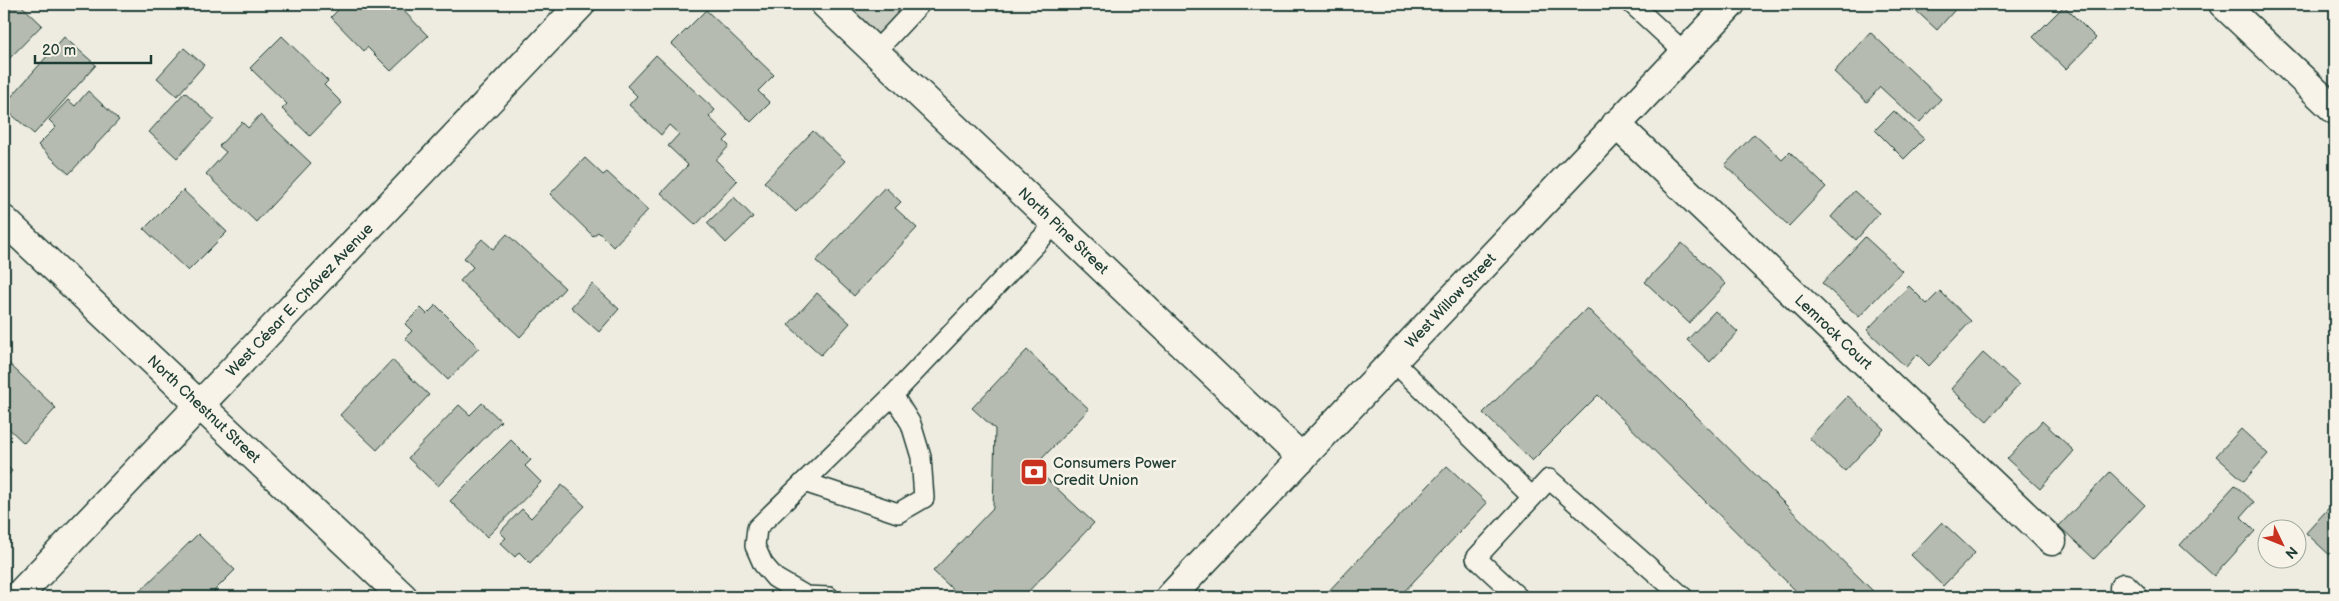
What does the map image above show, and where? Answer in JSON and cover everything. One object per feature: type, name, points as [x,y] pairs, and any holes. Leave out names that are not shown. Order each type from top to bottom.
[{"type":"street","name":"West César E. Chávez Avenue","points":[[17,597],[581,4]]},
{"type":"street","name":"North Pine Street","points":[[825,4],[1302,458]]},
{"type":"street","name":"West Willow Street","points":[[1170,597],[1731,4]]},
{"type":"street","points":[[2223,4],[2335,110]]},
{"type":"street","name":"Lemrock Court","points":[[1616,124],[2052,541]]},
{"type":"street","name":"North Chestnut Street","points":[[4,220],[403,597]]},
{"type":"lane","points":[[876,51],[920,4]]},
{"type":"lane","points":[[1632,4],[1684,52]]},
{"type":"lane","points":[[829,597],[806,596],[774,578],[763,564],[755,546],[757,528],[893,395],[1056,223]]},
{"type":"lane","points":[[1393,360],[1532,497]]},
{"type":"lane","points":[[804,482],[898,513],[924,498],[921,456],[911,424],[893,395]]},
{"type":"lane","points":[[1518,597],[1476,558],[1549,479],[1683,597]]},
{"type":"shaded area","points":[[838,4],[910,4],[876,40]]},
{"type":"building","points":[[4,4],[20,4],[42,25],[4,64]]},
{"type":"building","points":[[344,4],[397,4],[428,36],[391,71],[367,47],[364,51],[331,17]]},
{"type":"building","points":[[1909,4],[1960,4],[1937,30]]},
{"type":"building","points":[[2064,6],[2096,38],[2066,69],[2033,37]]},
{"type":"building","points":[[706,10],[774,75],[758,91],[770,103],[751,122],[672,44]]},
{"type":"building","points":[[1870,32],[1941,99],[1919,123],[1880,87],[1867,102],[1834,72]]},
{"type":"building","points":[[282,36],[328,81],[324,85],[342,103],[310,136],[282,109],[287,104],[250,68]]},
{"type":"building","points":[[64,37],[96,65],[34,134],[4,108],[4,105]]},
{"type":"building","points":[[184,48],[204,65],[177,96],[157,78]]},
{"type":"building","points":[[656,55],[715,110],[709,117],[729,136],[724,141],[729,146],[716,160],[737,181],[696,225],[661,193],[688,165],[668,146],[679,134],[669,125],[661,135],[629,105],[637,96],[627,86]]},
{"type":"building","points":[[88,91],[119,120],[69,174],[38,145],[56,127],[49,120],[68,100],[75,106]]},
{"type":"building","points":[[185,92],[214,119],[177,158],[149,132]]},
{"type":"building","points":[[1894,111],[1924,139],[1904,159],[1875,130]]},
{"type":"building","points":[[260,115],[311,163],[256,222],[206,174],[226,152],[219,146],[242,122],[248,128]]},
{"type":"building","points":[[813,131],[845,161],[796,212],[764,182]]},
{"type":"building","points":[[1754,134],[1782,160],[1790,152],[1826,187],[1789,226],[1725,165]]},
{"type":"building","points":[[585,158],[603,175],[607,172],[648,210],[613,247],[598,232],[593,236],[550,194]]},
{"type":"building","points":[[885,187],[901,202],[895,208],[917,228],[854,296],[816,261]]},
{"type":"building","points":[[183,190],[227,232],[188,271],[144,229]]},
{"type":"building","points":[[1854,191],[1879,213],[1856,240],[1831,217]]},
{"type":"building","points":[[734,197],[753,217],[726,243],[707,223]]},
{"type":"building","points":[[507,234],[565,288],[520,337],[460,281],[473,267],[464,258],[482,239],[493,249]]},
{"type":"building","points":[[1865,237],[1902,271],[1859,317],[1822,283]]},
{"type":"building","points":[[1682,243],[1726,284],[1689,323],[1645,282]]},
{"type":"building","points":[[592,284],[619,309],[599,332],[571,307]]},
{"type":"building","points":[[1909,286],[1927,304],[1940,291],[1971,321],[1929,366],[1917,354],[1906,367],[1867,330]]},
{"type":"building","points":[[817,293],[850,323],[821,355],[788,325]]},
{"type":"building","points":[[436,305],[479,348],[448,380],[405,338],[412,331],[405,324],[421,308],[427,314]]},
{"type":"building","points":[[1587,308],[1879,597],[1802,597],[1598,395],[1532,461],[1483,413]]},
{"type":"building","points":[[1715,311],[1738,332],[1710,362],[1687,340]]},
{"type":"building","points":[[1027,350],[1089,409],[1034,467],[1094,523],[1023,597],[961,597],[933,571],[993,508],[995,429],[972,408]]},
{"type":"building","points":[[1983,353],[2019,385],[1987,421],[1951,389]]},
{"type":"building","points":[[4,359],[56,408],[24,443],[4,424]]},
{"type":"building","points":[[392,360],[429,395],[377,450],[340,415]]},
{"type":"building","points":[[1848,396],[1884,429],[1845,471],[1809,438]]},
{"type":"building","points":[[482,403],[501,421],[438,486],[408,458],[459,405],[470,415]]},
{"type":"building","points":[[2042,421],[2074,451],[2040,489],[2007,459]]},
{"type":"building","points":[[2241,429],[2268,454],[2244,481],[2216,456]]},
{"type":"building","points":[[511,440],[531,460],[525,466],[541,482],[487,537],[450,501]]},
{"type":"building","points":[[4,463],[12,471],[4,480]]},
{"type":"building","points":[[1447,466],[1487,503],[1399,597],[1323,597]]},
{"type":"building","points":[[2110,472],[2145,505],[2094,559],[2059,526]]},
{"type":"building","points":[[562,485],[585,506],[530,563],[519,552],[515,557],[500,543],[506,538],[500,532],[522,509],[531,518]]},
{"type":"building","points":[[2235,485],[2254,502],[2241,517],[2255,531],[2214,576],[2180,545]]},
{"type":"building","points":[[2335,501],[2335,560],[2306,533]]},
{"type":"building","points":[[1942,522],[1975,553],[1943,586],[1911,555]]},
{"type":"building","points":[[198,534],[235,570],[214,591],[220,597],[134,597]]},
{"type":"place","name":"Consumers Power Credit Union","points":[[1034,472]]}]
